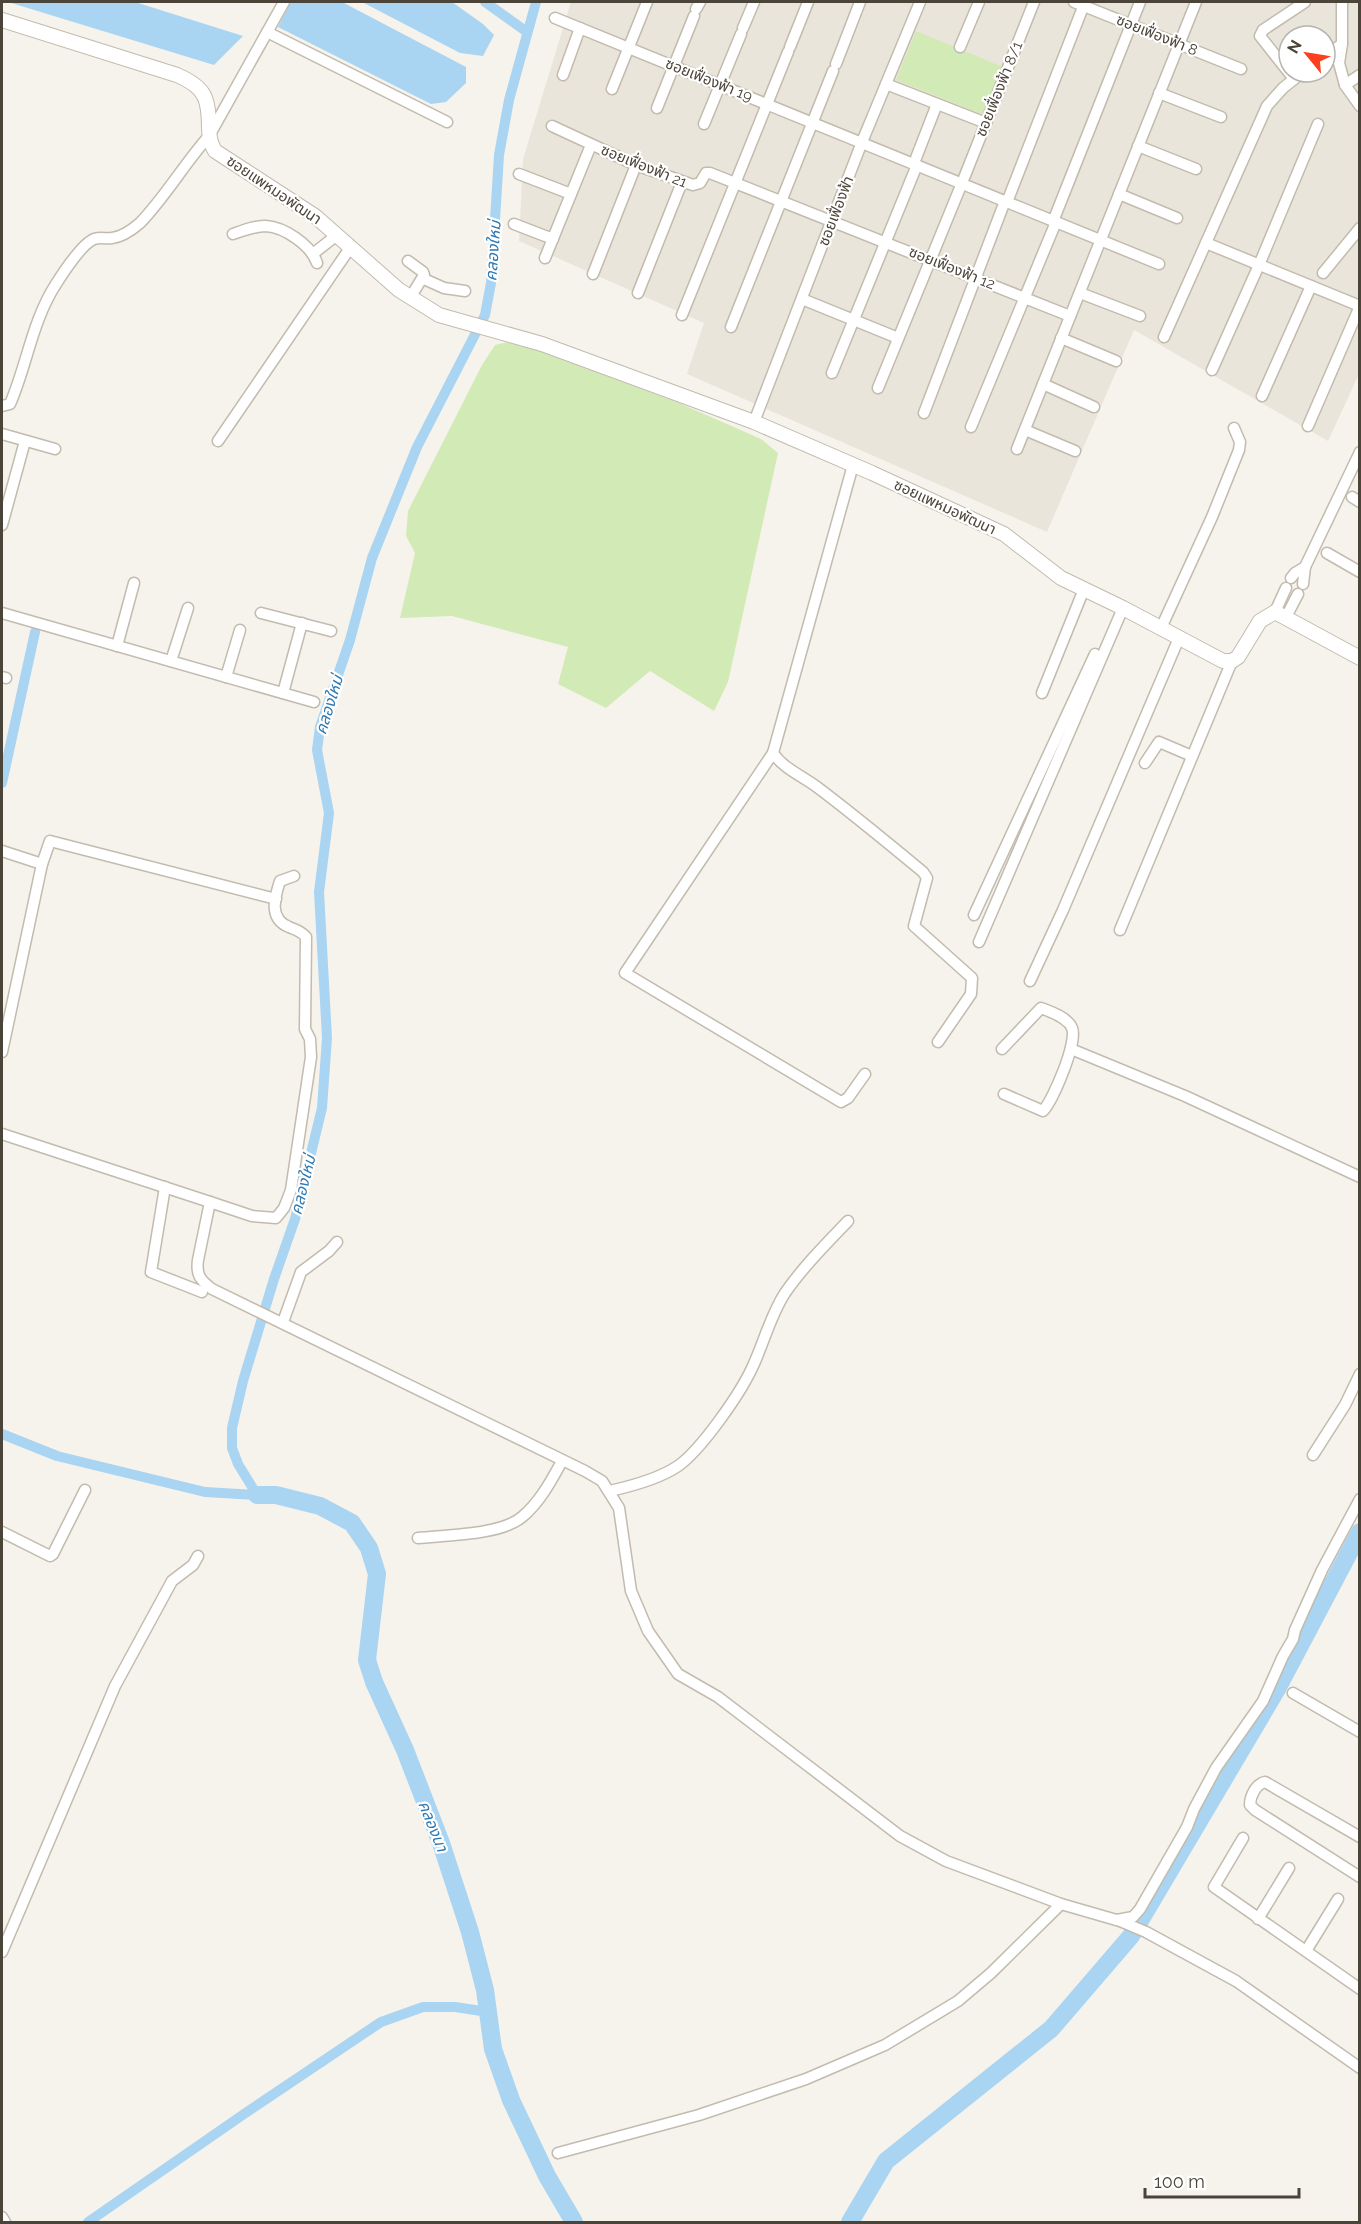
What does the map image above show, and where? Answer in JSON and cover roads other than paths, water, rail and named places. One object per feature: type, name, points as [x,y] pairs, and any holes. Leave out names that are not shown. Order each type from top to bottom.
[{"type":"street","points":[[2,406],[10,404],[32,335],[45,303],[72,262],[93,240],[101,237],[113,238],[124,234],[138,224],[209,136],[284,2]]},
{"type":"street","points":[[612,89],[646,2]]},
{"type":"street","points":[[704,124],[754,2]]},
{"type":"street","points":[[682,315],[808,2]]},
{"type":"street","points":[[731,327],[860,2]]},
{"type":"street","name":"ซอยเฟื่องฟ้า","points":[[754,422],[862,142],[920,2]]},
{"type":"street","points":[[960,47],[979,2]]},
{"type":"street","name":"ซอยเฟื่องฟ้า 8/1","points":[[879,388],[1034,2]]},
{"type":"street","points":[[971,427],[1140,2]]},
{"type":"street","points":[[1017,449],[1196,2]]},
{"type":"street","points":[[1277,53],[1260,36],[1263,30],[1305,2]]},
{"type":"street","points":[[1353,2],[1342,6],[1342,44],[1339,63],[1345,85],[1359,106]]},
{"type":"street","points":[[924,412],[1081,3]]},
{"type":"street","name":"ซอยเฟื่องฟ้า 8","points":[[1081,3],[1241,69]]},
{"type":"street","points":[[657,108],[697,9]]},
{"type":"street","name":"ซอยเฟื่องฟ้า 19","points":[[555,18],[862,142],[916,161],[1159,264]]},
{"type":"street","points":[[2,20],[177,75],[197,85],[206,97],[209,136]]},
{"type":"street","points":[[563,75],[580,28]]},
{"type":"street","points":[[267,32],[447,122]]},
{"type":"street","points":[[1337,48],[1342,44]]},
{"type":"street","points":[[1345,85],[1359,75]]},
{"type":"street","points":[[886,84],[986,123]]},
{"type":"street","points":[[1164,337],[1267,106],[1288,84]]},
{"type":"street","points":[[1159,93],[1221,117]]},
{"type":"street","points":[[832,373],[886,242],[937,104]]},
{"type":"street","points":[[1212,370],[1318,123]]},
{"type":"street","name":"ซอยเฟื่องฟ้า 21","points":[[552,126],[636,165],[682,182],[697,185],[708,172],[832,223]]},
{"type":"street","name":"ซอยแพหมอพัฒนา","points":[[209,136],[215,151],[315,216],[410,298],[438,315],[542,344],[754,422],[853,465],[1004,534],[1050,572],[1218,659],[1232,661]]},
{"type":"street","points":[[545,258],[591,145]]},
{"type":"street","points":[[1138,146],[1196,169]]},
{"type":"street","points":[[592,274],[636,165]]},
{"type":"street","points":[[519,174],[571,194]]},
{"type":"street","points":[[638,293],[682,182]]},
{"type":"street","points":[[1119,194],[1177,218]]},
{"type":"street","name":"ซอยเฟื่องฟ้า 12","points":[[832,223],[886,242],[1070,316]]},
{"type":"street","points":[[514,224],[553,239]]},
{"type":"street","points":[[233,234],[254,227],[271,227],[306,245],[315,258],[335,233]]},
{"type":"street","points":[[1323,273],[1359,228]]},
{"type":"street","points":[[1206,243],[1359,306],[1308,426]]},
{"type":"street","points":[[218,441],[350,248]]},
{"type":"street","points":[[408,261],[423,272],[424,279],[410,298]]},
{"type":"street","points":[[424,279],[444,288],[465,291]]},
{"type":"street","points":[[1262,396],[1311,286]]},
{"type":"street","points":[[1080,293],[1140,316]]},
{"type":"street","points":[[802,299],[898,338]]},
{"type":"street","points":[[1061,338],[1116,361]]},
{"type":"street","points":[[1043,384],[1094,407]]},
{"type":"street","points":[[1161,628],[1212,517],[1239,450],[1240,442],[1234,428]]},
{"type":"street","points":[[1025,430],[1075,451]]},
{"type":"street","points":[[2,434],[55,450]]},
{"type":"street","points":[[2,525],[25,441]]},
{"type":"street","points":[[1120,930],[1232,661],[1243,651],[1260,621],[1280,615],[1300,589],[1305,567],[1359,452]]},
{"type":"street","points":[[853,465],[773,753],[626,973],[841,1102],[848,1098],[865,1074]]},
{"type":"street","points":[[1327,553],[1359,573]]},
{"type":"street","points":[[1291,578],[1305,567]]},
{"type":"street","points":[[117,646],[134,583]]},
{"type":"street","points":[[1280,615],[1286,588]]},
{"type":"street","points":[[1042,693],[1084,589]]},
{"type":"street","points":[[974,915],[1120,607]]},
{"type":"street","points":[[979,942],[1120,607]]},
{"type":"street","points":[[171,662],[188,608]]},
{"type":"street","points":[[2,613],[314,702]]},
{"type":"street","points":[[261,613],[331,631]]},
{"type":"street","points":[[1280,615],[1359,658]]},
{"type":"street","points":[[283,693],[302,623]]},
{"type":"street","points":[[226,677],[240,630]]},
{"type":"street","points":[[1030,981],[1063,910],[1179,638]]},
{"type":"street","points":[[1144,763],[1159,742],[1192,756]]},
{"type":"street","points":[[773,753],[779,761],[818,788],[923,872],[927,878],[914,926],[972,978],[973,986],[971,994],[938,1042]]},
{"type":"street","points":[[2,1052],[42,864],[50,841],[276,899]]},
{"type":"street","points":[[5,852],[42,864]]},
{"type":"street","points":[[2,1134],[252,1216],[276,1218],[284,1208],[291,1190],[311,1058],[310,1039],[305,1029],[306,937],[278,921],[275,914],[280,881],[294,876]]},
{"type":"street","points":[[1002,1049],[1041,1008],[1065,1020],[1072,1026],[1075,1036],[1043,1111],[1004,1094]]},
{"type":"street","points":[[1071,1049],[1157,1084],[1359,1177]]},
{"type":"street","points":[[165,1187],[151,1272],[202,1292]]},
{"type":"street","points":[[210,1202],[197,1270],[199,1278],[212,1289],[595,1476],[611,1494],[619,1508],[631,1591],[648,1631],[678,1674],[718,1697],[900,1836],[946,1861],[1061,1904],[1146,1932],[1236,1981],[1359,2067]]},
{"type":"street","points":[[611,1494],[668,1471],[691,1455],[737,1396],[752,1368],[772,1316],[786,1293],[816,1254],[848,1221]]},
{"type":"street","points":[[278,1320],[301,1272],[337,1242]]},
{"type":"street","points":[[1313,1455],[1345,1405],[1359,1374]]},
{"type":"street","points":[[418,1538],[501,1529],[521,1519],[539,1500],[562,1461]]},
{"type":"street","points":[[2,1532],[50,1556],[85,1490]]},
{"type":"street","points":[[1118,1921],[1133,1917],[1140,1909],[1187,1827],[1216,1768],[1263,1701],[1293,1639],[1322,1570],[1359,1499]]},
{"type":"street","points":[[2,1952],[115,1686],[172,1581],[193,1565],[198,1556]]},
{"type":"street","points":[[1293,1693],[1359,1732]]},
{"type":"street","points":[[1359,1837],[1265,1782],[1258,1784],[1250,1798],[1250,1805],[1255,1810],[1359,1877]]},
{"type":"street","points":[[1243,1838],[1214,1887],[1258,1919],[1358,1983]]},
{"type":"street","points":[[1258,1919],[1289,1868]]},
{"type":"street","points":[[1306,1951],[1338,1899]]},
{"type":"street","points":[[558,2153],[699,2115],[806,2079],[885,2045],[958,2001],[999,1966],[1061,1904]]},
{"type":"water","points":[[8,2],[135,2],[243,36],[214,65]]},
{"type":"water","points":[[291,2],[342,2],[466,67],[466,83],[446,102],[431,104],[278,27]]},
{"type":"water","points":[[362,2],[452,2],[483,24],[494,35],[483,56],[460,53]]},
{"type":"waterway","points":[[485,2],[527,32]]},
{"type":"waterway","name":"คลองใหม่","points":[[2,1434],[57,1456],[205,1492],[257,1495],[238,1464],[232,1448],[232,1428],[243,1381],[295,1219],[322,1108],[327,1038],[319,892],[329,813],[317,750],[320,727],[350,640],[372,558],[417,447],[485,315],[491,283],[499,155],[509,100],[536,2]]},
{"type":"waterway","points":[[2,783],[35,632]]},
{"type":"waterway","name":"คลองนา","points":[[257,1495],[276,1495],[320,1506],[352,1523],[369,1548],[377,1574],[367,1660],[441,1843],[470,1932],[485,1990],[493,2049],[511,2100],[547,2176],[574,2222]]},
{"type":"waterway","points":[[850,2222],[886,2161],[1051,2029],[1131,1936],[1277,1689],[1360,1532]]},
{"type":"waterway","points":[[88,2222],[381,2022],[423,2007],[455,2007],[488,2012]]}]
